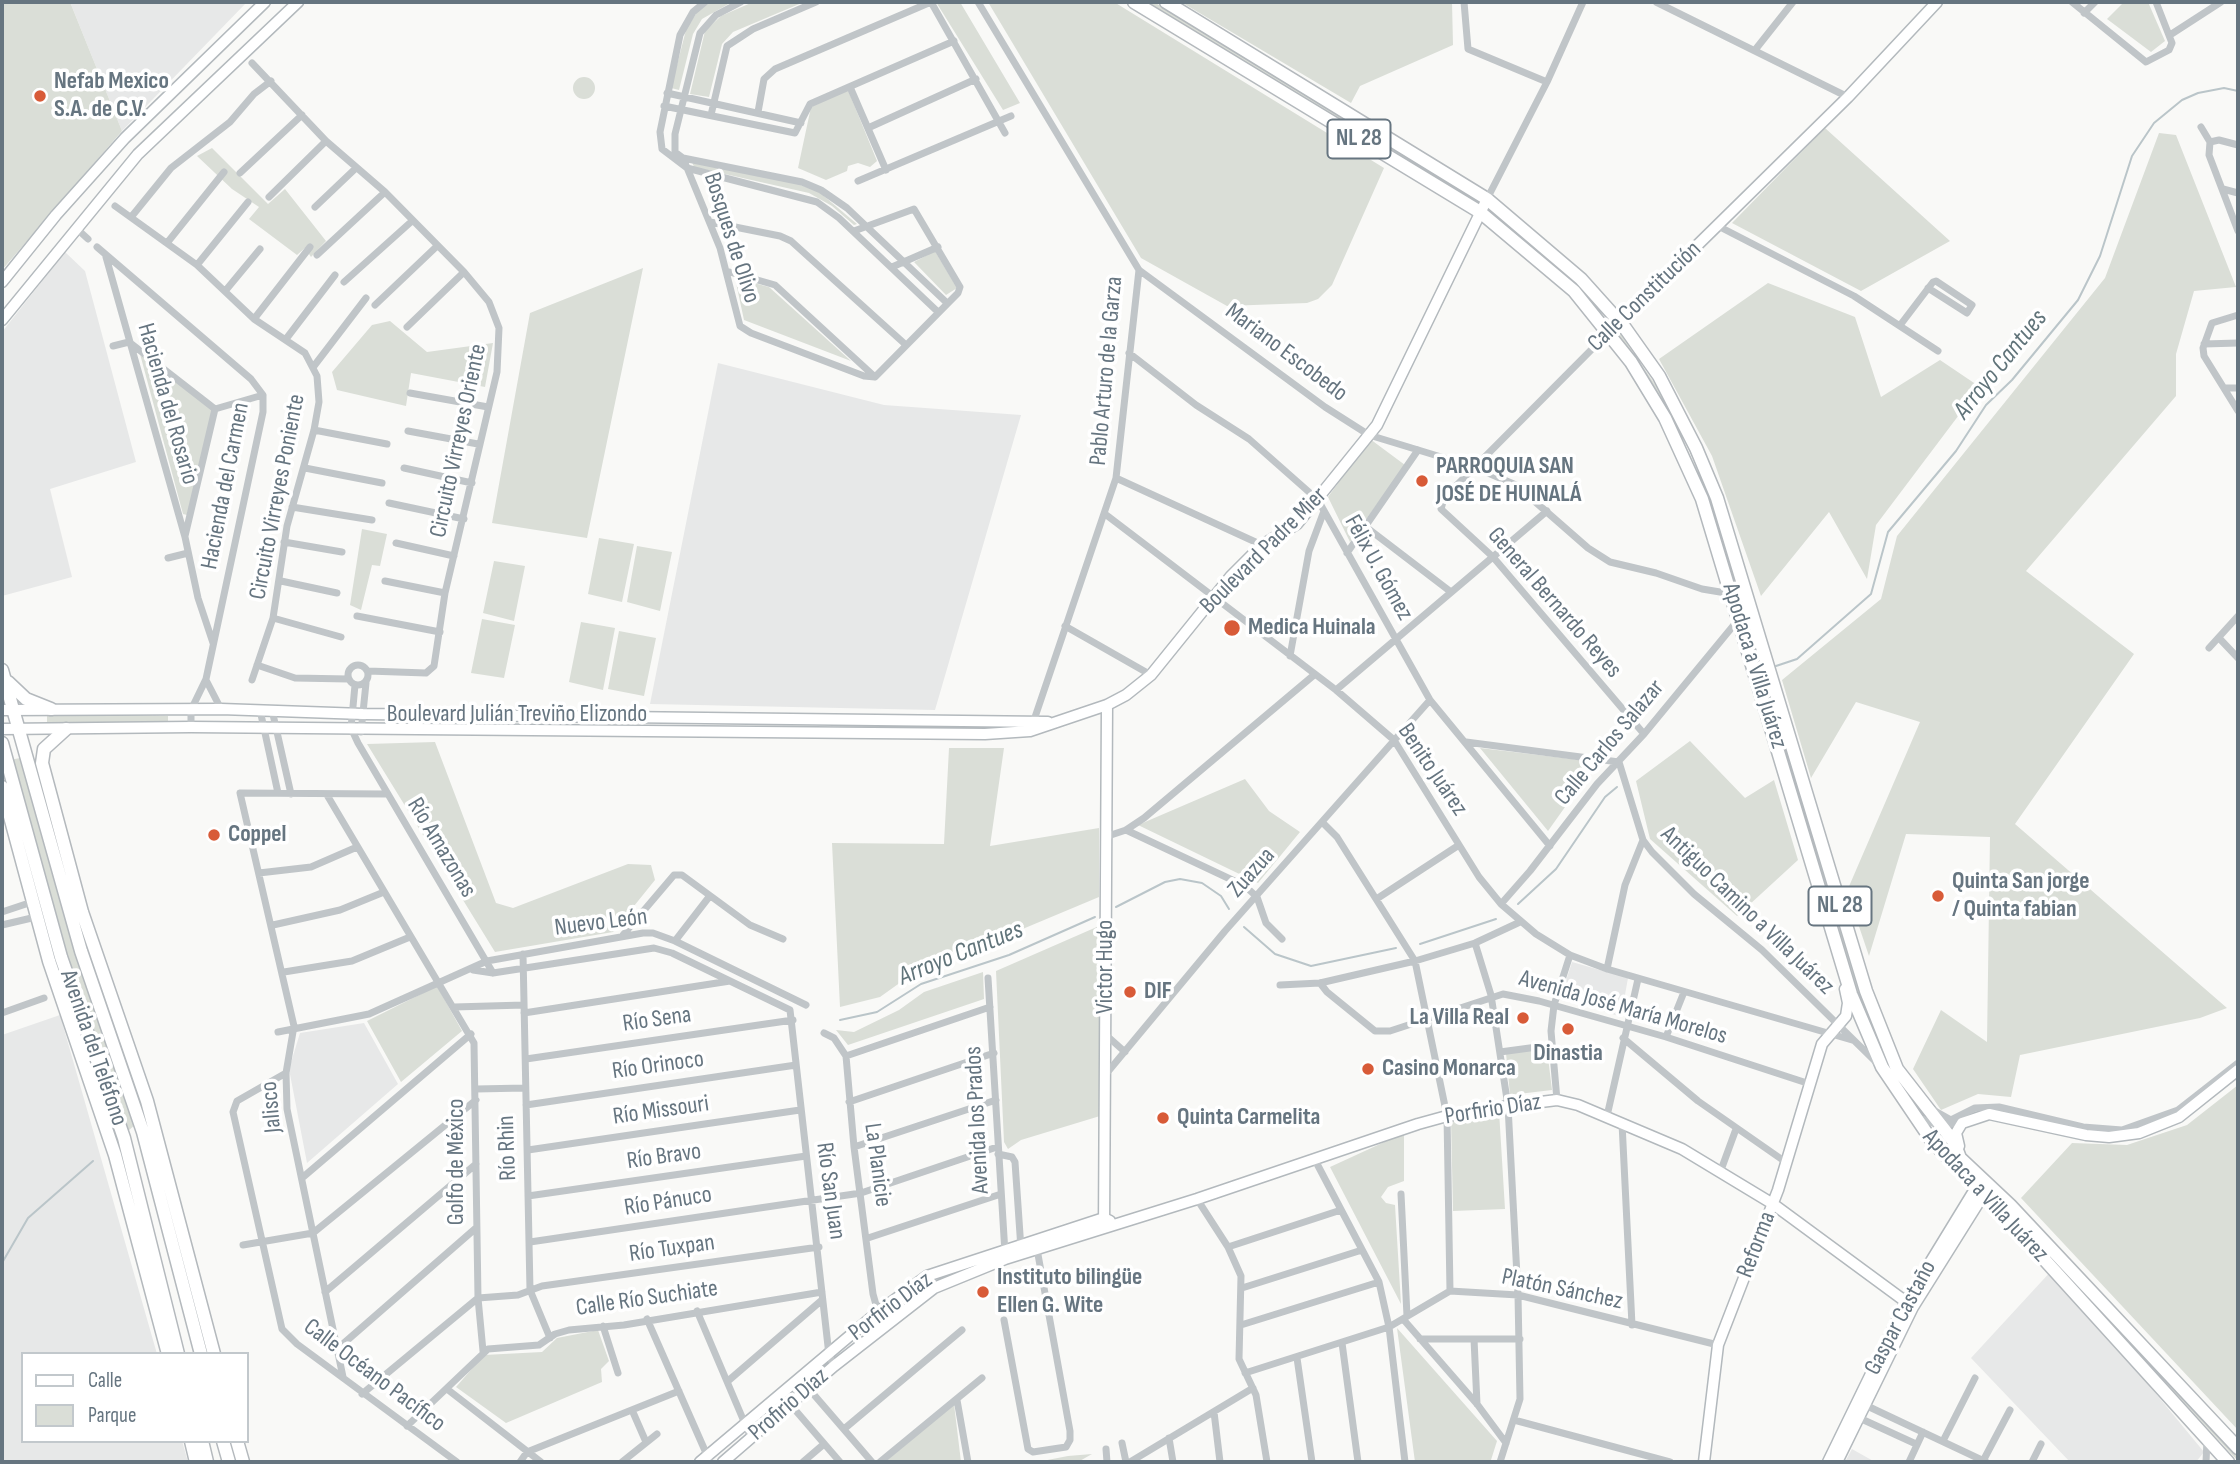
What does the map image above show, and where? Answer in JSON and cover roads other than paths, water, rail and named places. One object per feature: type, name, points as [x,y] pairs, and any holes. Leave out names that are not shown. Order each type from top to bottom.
[{"type":"main road","name":"Apodaca a Villa Juárez","points":[[1134,2],[1480,212],[1574,291],[1609,332],[1646,384],[1690,469],[1740,619],[1845,972],[1864,1028],[1892,1087],[1918,1124],[2161,1366],[2238,1448]]},
{"type":"main road","name":"Apodaca a Villa Juárez","points":[[1166,2],[1487,199],[1581,279],[1619,321],[1658,376],[1696,448],[1717,498],[1875,1020],[1897,1069],[1938,1125],[1954,1142],[1962,1159],[1983,1186],[2228,1462]]},
{"type":"main road","points":[[2,671],[20,695],[51,709]]},
{"type":"main road","points":[[2,671],[7,710],[18,728],[82,912],[109,1011],[149,1130],[213,1352]]},
{"type":"main road","points":[[46,805],[41,756],[48,742],[66,729]]},
{"type":"main road","name":"Avenida del Teléfono","points":[[2,743],[14,813],[55,959],[124,1138],[142,1234],[177,1352]]},
{"type":"main road","points":[[2,787],[14,813],[36,917],[55,959],[142,1234],[168,1352]]},
{"type":"main road","points":[[124,1138],[149,1130]]},
{"type":"main road","name":"Avenida del Teléfono","points":[[154,1151],[168,1223],[200,1352]]},
{"type":"main road","points":[[142,1234],[168,1223]]},
{"type":"main road","points":[[2150,1377],[2161,1366]]},
{"type":"main road","points":[[191,1443],[196,1462]]},
{"type":"main road","points":[[202,1443],[207,1462]]},
{"type":"main road","points":[[224,1443],[229,1462]]},
{"type":"main road","points":[[238,1443],[243,1462]]},
{"type":"street","points":[[2,282],[56,215],[125,138],[265,2]]},
{"type":"street","points":[[2,320],[138,154],[298,2]]},
{"type":"street","points":[[689,2],[693,12]]},
{"type":"street","points":[[703,2],[693,12],[680,35],[659,137],[662,149],[687,168],[802,196],[828,209],[938,312]]},
{"type":"street","points":[[741,2],[716,15],[704,27],[683,96],[675,152],[683,158],[810,184],[833,197],[867,226],[947,303]]},
{"type":"street","points":[[711,115],[724,52],[733,39],[816,2]]},
{"type":"street","points":[[758,112],[762,85],[775,69],[931,2],[1005,133]]},
{"type":"street","name":"Pablo Arturo de la Garza","points":[[978,2],[1139,270],[1116,478],[1032,726]]},
{"type":"street","points":[[1464,2],[1468,49],[1547,82]]},
{"type":"street","points":[[1487,199],[1547,82],[1583,2]]},
{"type":"street","points":[[1656,2],[1669,4],[1848,97]]},
{"type":"street","points":[[1755,50],[1793,2]]},
{"type":"street","name":"Calle Constitución","points":[[1444,498],[1619,321],[1848,97],[1937,2]]},
{"type":"street","points":[[2072,2],[2139,59],[2150,62],[2169,51],[2170,35],[2156,2]]},
{"type":"street","points":[[2084,13],[2095,2]]},
{"type":"street","points":[[2170,35],[2221,2]]},
{"type":"street","points":[[664,106],[797,133],[802,115],[810,104],[954,41]]},
{"type":"street","name":"Circuito Virreyes Oriente","points":[[253,63],[327,141],[384,192],[436,247],[464,272],[489,302],[499,328],[496,372],[478,444],[431,671],[416,674],[368,671]]},
{"type":"street","points":[[868,128],[976,79]]},
{"type":"street","points":[[132,216],[185,155],[230,122],[254,94],[271,81]]},
{"type":"street","points":[[850,87],[886,170]]},
{"type":"street","points":[[667,93],[801,123]]},
{"type":"street","points":[[240,173],[302,115]]},
{"type":"street","points":[[858,181],[1011,117]]},
{"type":"street","points":[[2201,127],[2210,142],[2209,155],[2238,231]]},
{"type":"street","points":[[2210,142],[2219,140],[2238,145]]},
{"type":"street","points":[[269,197],[327,141]]},
{"type":"street","name":"Bosques de Olivo","points":[[683,158],[710,222],[738,320],[745,329],[864,376],[875,377]]},
{"type":"street","points":[[315,207],[356,168]]},
{"type":"street","points":[[167,243],[224,172]]},
{"type":"street","points":[[2223,189],[2238,193]]},
{"type":"street","points":[[317,255],[384,192]]},
{"type":"street","name":"Boulevard Padre Mier","points":[[1032,726],[1107,705],[1126,695],[1151,675],[1213,598],[1262,545],[1297,524],[1318,500],[1384,414],[1487,199]]},
{"type":"street","points":[[197,265],[248,202]]},
{"type":"street","name":"Circuito Virreyes Poniente","points":[[115,205],[197,265],[254,319],[305,353],[314,366],[320,389],[314,430],[292,507],[273,618],[252,680]]},
{"type":"street","points":[[726,271],[762,279],[781,289],[875,377],[947,303],[960,286],[914,209],[853,232]]},
{"type":"street","points":[[344,282],[412,221]]},
{"type":"street","points":[[710,222],[791,241],[906,345]]},
{"type":"street","points":[[1718,226],[1854,296],[1901,324],[1938,351]]},
{"type":"street","points":[[76,229],[88,239]]},
{"type":"street","name":"Hacienda del Carmen","points":[[96,247],[251,379],[263,395],[263,412],[206,679],[191,710]]},
{"type":"street","points":[[254,319],[310,247]]},
{"type":"street","points":[[375,305],[436,247]]},
{"type":"street","points":[[892,267],[938,247]]},
{"type":"street","points":[[226,290],[260,249]]},
{"type":"street","name":"Hacienda del Rosario","points":[[106,256],[185,537],[198,598],[214,643]]},
{"type":"street","name":"Mariano Escobedo","points":[[1139,270],[1325,407],[1369,435],[1474,467],[1516,485],[1588,548],[1610,562],[1656,573],[1702,589],[1732,594]]},
{"type":"street","points":[[407,327],[464,272]]},
{"type":"street","points":[[286,339],[335,275]]},
{"type":"street","points":[[1901,324],[1928,288],[1933,282],[1939,282],[1972,305],[1967,313],[1928,288]]},
{"type":"street","points":[[314,366],[366,298]]},
{"type":"street","points":[[2238,315],[2214,320],[2204,344],[2204,356],[2238,411]]},
{"type":"street","points":[[113,346],[129,342],[215,410]]},
{"type":"street","points":[[2204,344],[2238,343]]},
{"type":"street","name":"Félix U. Gómez","points":[[1129,352],[1196,405],[1249,439],[1318,500],[1430,700],[1550,846]]},
{"type":"street","points":[[2225,388],[2238,388]]},
{"type":"street","points":[[410,393],[488,407]]},
{"type":"street","points":[[215,410],[263,395]]},
{"type":"street","points":[[185,537],[215,410]]},
{"type":"street","points":[[314,430],[387,444]]},
{"type":"street","points":[[408,431],[478,444]]},
{"type":"street","points":[[1347,553],[1418,450]]},
{"type":"street","points":[[305,468],[382,482]]},
{"type":"street","points":[[404,468],[472,483]]},
{"type":"street","points":[[1116,478],[1262,545]]},
{"type":"street","name":"General Bernardo Reyes","points":[[1444,498],[1441,505],[1443,511],[1493,557],[1644,734]]},
{"type":"street","points":[[389,503],[464,519]]},
{"type":"street","points":[[292,507],[372,520]]},
{"type":"street","points":[[1290,656],[1309,551],[1324,511]]},
{"type":"street","points":[[1336,690],[1394,638],[1547,511]]},
{"type":"street","name":"Benito Juárez","points":[[1105,514],[1336,690],[1394,740],[1459,845],[1502,906],[1517,920],[1570,954],[1607,969],[1684,992],[1833,1030]]},
{"type":"street","points":[[1366,527],[1451,592]]},
{"type":"street","points":[[285,542],[342,552]]},
{"type":"street","points":[[396,543],[454,556]]},
{"type":"street","points":[[168,558],[188,553]]},
{"type":"street","points":[[281,581],[337,593]]},
{"type":"street","points":[[385,581],[446,593]]},
{"type":"street","name":"Calle Carlos Salazar","points":[[1502,906],[1597,784],[1620,765],[1749,606]]},
{"type":"street","points":[[356,616],[440,632]]},
{"type":"street","points":[[2209,648],[2238,616]]},
{"type":"street","points":[[273,618],[341,637]]},
{"type":"street","points":[[1065,626],[1151,675]]},
{"type":"street","points":[[2219,638],[2238,657]]},
{"type":"street","points":[[257,665],[295,678],[366,683]]},
{"type":"street","points":[[357,728],[368,671],[362,666],[352,667],[351,682],[358,714]]},
{"type":"street","points":[[1108,836],[1126,830],[1314,675]]},
{"type":"street","points":[[206,679],[220,709]]},
{"type":"street","name":"Zuazua","points":[[1106,1074],[1225,931],[1430,700]]},
{"type":"street","name":"Victor Hugo","points":[[1104,1223],[1107,705]]},
{"type":"street","name":"Boulevard Julián Treviño Elizondo","points":[[7,710],[220,709],[358,714],[1032,726]]},
{"type":"street","points":[[191,710],[191,727]]},
{"type":"street","points":[[266,710],[263,727],[278,793],[386,794]]},
{"type":"street","points":[[266,710],[276,727],[290,794]]},
{"type":"street","name":"Boulevard Julián Treviño Elizondo","points":[[2,729],[276,727],[985,734],[1032,726]]},
{"type":"street","name":"Río Amazonas","points":[[357,728],[358,743],[386,794],[493,972]]},
{"type":"street","points":[[1466,742],[1620,765]]},
{"type":"street","name":"Antiguo Camino a Villa Juárez","points":[[1620,765],[1643,841],[1678,879],[1762,950],[1833,1030],[1852,1040],[1882,1067]]},
{"type":"street","name":"Jalisco","points":[[278,793],[240,793],[284,972],[294,1026],[286,1073],[287,1109],[343,1377]]},
{"type":"street","name":"Golfo de México","points":[[327,794],[356,847],[471,1034],[476,1089],[478,1298],[483,1352]]},
{"type":"street","points":[[1245,1373],[1389,1327],[1450,1291],[1447,1116],[1414,958],[1337,837],[1323,823]]},
{"type":"street","points":[[1126,830],[1244,886],[1256,897],[1266,923],[1282,940]]},
{"type":"street","points":[[1607,969],[1625,885],[1643,841]]},
{"type":"street","name":"Benito Juárez","points":[[1378,898],[1459,845]]},
{"type":"street","points":[[260,873],[311,867],[356,847]]},
{"type":"street","points":[[623,935],[674,875],[682,875],[750,925],[783,940]]},
{"type":"street","points":[[273,925],[340,910],[384,892]]},
{"type":"street","points":[[675,941],[709,897]]},
{"type":"street","points":[[2,912],[32,902]]},
{"type":"street","points":[[2,925],[36,917]]},
{"type":"street","points":[[1280,985],[1320,983],[1475,943],[1517,920]]},
{"type":"street","name":"Nuevo León","points":[[278,1032],[294,1026],[369,1014],[487,961],[623,935],[653,933],[675,941],[806,1005]]},
{"type":"street","points":[[284,972],[352,961],[410,937]]},
{"type":"street","points":[[1475,943],[1492,995],[1508,1106],[1518,1295],[1521,1389],[1500,1462]]},
{"type":"street","name":"Nuevo León","points":[[472,970],[493,972],[654,948],[671,953],[790,1010]]},
{"type":"street","name":"Río Rhin","points":[[523,954],[530,1290],[550,1338]]},
{"type":"street","points":[[1557,1100],[1552,1045],[1554,1005],[1570,954]]},
{"type":"street","name":"Reforma","points":[[1704,1462],[1718,1345],[1773,1204],[1822,1044],[1848,1009],[1845,972]]},
{"type":"street","name":"Avenida los Prados","points":[[988,978],[1005,1254]]},
{"type":"street","points":[[1607,1116],[1638,979]]},
{"type":"street","points":[[454,1007],[524,1009],[730,981]]},
{"type":"street","name":"Avenida José María Morelos","points":[[1320,983],[1327,992],[1375,1031],[1390,1031],[1492,995],[1503,994],[1554,1005],[1666,1037],[1810,1084]]},
{"type":"street","points":[[1666,1037],[1684,992]]},
{"type":"street","points":[[2,1013],[44,998]]},
{"type":"street","points":[[793,998],[790,1010],[793,1020]]},
{"type":"street","points":[[824,1032],[834,1038],[846,1056],[990,1007]]},
{"type":"street","name":"Río Sena","points":[[526,1059],[793,1020]]},
{"type":"street","name":"Río San Juan","points":[[793,1020],[800,1110],[831,1360]]},
{"type":"street","points":[[302,1178],[471,1034]]},
{"type":"street","points":[[1106,1035],[1125,1052]]},
{"type":"street","points":[[1623,1038],[1736,1129],[1787,1163]]},
{"type":"street","points":[[1500,1052],[1552,1045]]},
{"type":"street","points":[[849,1102],[994,1053]]},
{"type":"street","name":"La Planicie","points":[[846,1056],[854,1147],[868,1238],[873,1294],[878,1312]]},
{"type":"street","points":[[1917,1098],[1951,1120],[1986,1105],[2083,1127],[2122,1129],[2178,1110],[2238,1063]]},
{"type":"street","name":"Río Orinoco","points":[[526,1105],[796,1065]]},
{"type":"street","points":[[1892,1087],[1923,1120],[1938,1125],[1962,1123],[1980,1115],[1998,1114],[2086,1135],[2109,1137],[2139,1133],[2179,1117],[2238,1070]]},
{"type":"street","name":"Calle Océano Pacífico","points":[[286,1073],[237,1101],[233,1107],[282,1329],[362,1394],[457,1462]]},
{"type":"street","points":[[476,1089],[526,1088]]},
{"type":"street","points":[[243,1245],[313,1233],[476,1100]]},
{"type":"street","points":[[854,1147],[996,1100]]},
{"type":"street","name":"Porfirio Díaz","points":[[1104,1223],[1115,1223],[1197,1199],[1447,1116],[1557,1100],[1622,1122],[1721,1170],[1773,1204],[1909,1304]]},
{"type":"street","name":"Río Missouri","points":[[527,1150],[800,1110]]},
{"type":"street","points":[[1622,1122],[1632,1325]]},
{"type":"street","points":[[1962,1123],[1956,1133],[1962,1159]]},
{"type":"street","points":[[1721,1170],[1736,1129]]},
{"type":"street","points":[[998,1150],[1012,1157],[1015,1162],[1021,1249],[1104,1223]]},
{"type":"street","name":"Río Pánuco","points":[[530,1242],[861,1193],[998,1150]]},
{"type":"street","name":"Río Bravo","points":[[528,1196],[806,1156]]},
{"type":"street","points":[[1315,1160],[1379,1282],[1389,1327],[1405,1462]]},
{"type":"street","points":[[325,1292],[476,1164]]},
{"type":"street","name":"Gaspar Castaño","points":[[1837,1462],[1860,1403],[1909,1304],[1983,1186]]},
{"type":"street","points":[[868,1238],[1001,1194]]},
{"type":"street","points":[[1401,1194],[1405,1317],[1506,1443]]},
{"type":"street","points":[[1197,1199],[1239,1269],[1242,1287],[1239,1359],[1253,1388],[1267,1462]]},
{"type":"street","points":[[1228,1247],[1340,1210]]},
{"type":"street","points":[[1004,1320],[1028,1449],[1033,1452],[1066,1447],[1070,1440],[1037,1249],[1104,1223]]},
{"type":"street","points":[[336,1350],[476,1228]]},
{"type":"street","name":"Río Tuxpan","points":[[478,1298],[518,1295],[542,1286],[819,1247]]},
{"type":"street","name":"Profirio Díaz","points":[[723,1462],[809,1389],[831,1360],[926,1292],[1005,1254],[1021,1249],[1037,1249]]},
{"type":"street","points":[[1242,1287],[1362,1250]]},
{"type":"street","name":"Porfirio Díaz","points":[[705,1460],[745,1423],[831,1360],[878,1312],[927,1276],[1005,1254]]},
{"type":"street","points":[[1241,1325],[1379,1282]]},
{"type":"street","name":"Platón Sánchez","points":[[1450,1291],[1518,1295],[1718,1345]]},
{"type":"street","points":[[728,1381],[822,1296]]},
{"type":"street","name":"Calle Río Suchiate","points":[[483,1352],[492,1348],[539,1345],[561,1332],[603,1325],[624,1325],[697,1311],[822,1296]]},
{"type":"street","points":[[362,1394],[478,1298]]},
{"type":"street","points":[[697,1311],[751,1438]]},
{"type":"street","points":[[647,1319],[705,1460]]},
{"type":"street","points":[[603,1325],[618,1373]]},
{"type":"street","points":[[844,1429],[961,1330]]},
{"type":"street","points":[[1420,1339],[1520,1339]]},
{"type":"street","points":[[1474,1339],[1477,1404]]},
{"type":"street","points":[[1342,1343],[1358,1462]]},
{"type":"street","points":[[407,1426],[483,1352]]},
{"type":"street","points":[[1297,1358],[1312,1462]]},
{"type":"street","points":[[880,1462],[982,1378]]},
{"type":"street","points":[[1943,1441],[1975,1378]]},
{"type":"street","points":[[1122,1443],[1128,1462],[1253,1388]]},
{"type":"street","points":[[447,1389],[541,1462]]},
{"type":"street","points":[[809,1389],[872,1462]]},
{"type":"street","points":[[520,1462],[527,1452],[678,1391]]},
{"type":"street","points":[[957,1400],[968,1462]]},
{"type":"street","points":[[1860,1403],[1984,1462],[2010,1410]]},
{"type":"street","points":[[790,1405],[840,1462]]},
{"type":"street","points":[[632,1410],[646,1442]]},
{"type":"street","points":[[1214,1412],[1220,1462]]},
{"type":"street","points":[[1855,1415],[1916,1444]]},
{"type":"street","name":"Gaspar Castaño","points":[[1828,1462],[1855,1415]]},
{"type":"street","points":[[1514,1419],[1670,1462]]},
{"type":"street","points":[[1909,1462],[1923,1432]]},
{"type":"street","points":[[622,1462],[657,1434]]},
{"type":"street","points":[[1169,1438],[1172,1462]]},
{"type":"street","points":[[1697,1462],[1705,1440]]},
{"type":"street","points":[[2206,1462],[2207,1440]]},
{"type":"street","points":[[803,1462],[824,1444]]},
{"type":"street","points":[[2032,1462],[2041,1444]]},
{"type":"street","points":[[1106,1449],[1108,1462]]},
{"type":"waterway","name":"Arroyo Cantues","points":[[1776,666],[1797,659],[1871,594],[1888,532],[1956,451],[1986,405],[2012,380],[2078,300],[2100,256],[2132,156],[2154,123],[2182,100],[2198,93],[2224,88],[2238,91]]},
{"type":"waterway","name":"Arroyo Cantues","points":[[1518,904],[1556,869],[1605,797],[1617,787]]},
{"type":"waterway","name":"Arroyo Cantues","points":[[1116,907],[1165,882],[1180,879],[1202,883],[1221,896],[1229,909]]},
{"type":"waterway","name":"Arroyo Cantues","points":[[840,1020],[877,1012],[921,984],[1009,955],[1095,917]]},
{"type":"waterway","name":"Arroyo Cantues","points":[[1420,944],[1496,919]]},
{"type":"waterway","name":"Arroyo Cantues","points":[[1244,927],[1275,954],[1311,966],[1396,948]]},
{"type":"waterway","name":"Arroyo Cantues","points":[[2,1263],[28,1218],[93,1161]]},
{"type":"place","name":"Nefab Mexico S.A. de C.V.","points":[[40,96]]},
{"type":"place","name":"PARROQUIA SAN JOSÉ DE HUINALÁ","points":[[1422,481]]},
{"type":"place","name":"Medica Huinala","points":[[1232,628]]},
{"type":"place","name":"Coppel","points":[[214,835]]},
{"type":"place","name":"Quinta San jorge / Quinta fabian","points":[[1938,896]]},
{"type":"place","name":"DIF","points":[[1130,992]]},
{"type":"place","name":"La Villa Real","points":[[1523,1018]]},
{"type":"place","name":"Dinastia","points":[[1568,1029]]},
{"type":"place","name":"Casino Monarca","points":[[1368,1069]]},
{"type":"place","name":"Quinta Carmelita","points":[[1163,1118]]},
{"type":"place","name":"Instituto bilingüe Ellen G. Wite","points":[[983,1292]]}]
